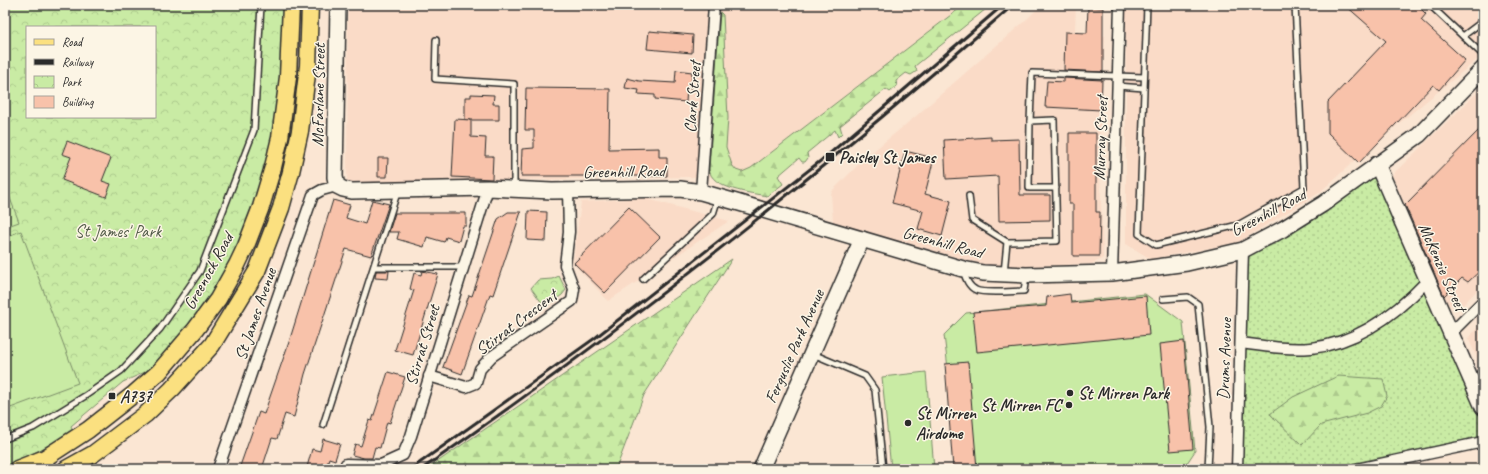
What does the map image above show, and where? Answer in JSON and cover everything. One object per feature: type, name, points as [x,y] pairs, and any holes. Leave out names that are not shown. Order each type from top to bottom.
[{"type":"main road","name":"Greenock Road","points":[[17,469],[48,463],[134,394],[159,372],[195,330],[218,299],[237,265],[261,207],[280,138],[288,77],[291,5]]},
{"type":"main road","points":[[66,469],[93,454],[146,414],[172,389],[212,345],[257,272],[281,208],[300,131],[308,66],[310,5]]},
{"type":"street","name":"McFarlane Street","points":[[337,186],[335,177],[338,5]]},
{"type":"street","name":"Clark Street","points":[[701,192],[714,5]]},
{"type":"street","name":"Murray Street","points":[[1112,273],[1120,5]]},
{"type":"street","name":"Greenhill Road","points":[[337,186],[352,191],[514,188],[552,191],[672,189],[701,192],[963,269],[983,273],[1026,275],[1112,273],[1187,263],[1244,250],[1283,229],[1323,204],[1419,135],[1483,68]]},
{"type":"street","name":"McKenzie Street","points":[[1377,164],[1483,407]]},
{"type":"street","name":"St James Avenue","points":[[218,469],[313,195],[322,190],[337,186]]},
{"type":"street","name":"Stirrat Street","points":[[346,464],[381,465],[403,455],[411,436],[488,188]]},
{"type":"street","name":"Stirrat Crescent","points":[[429,376],[466,388],[476,383],[480,369],[491,357],[572,301],[574,289],[565,265],[569,232],[568,190]]},
{"type":"street","name":"Ferguslie Park Avenue","points":[[760,469],[862,239]]},
{"type":"street","name":"Drums Avenue","points":[[1237,469],[1244,250]]},
{"type":"street","points":[[1241,343],[1278,347],[1311,348],[1342,342],[1377,325],[1410,300],[1427,281]]},
{"type":"street","points":[[1451,333],[1483,301]]},
{"type":"street","points":[[1357,469],[1483,442]]},
{"type":"lane","points":[[5,439],[33,428],[85,396],[121,370],[160,329],[200,271],[254,130],[261,5]]},
{"type":"lane","points":[[1147,5],[1138,234],[1156,244],[1238,225],[1304,188],[1295,5]]},
{"type":"lane","points":[[1430,5],[1483,55]]},
{"type":"lane","points":[[1463,36],[1483,21]]},
{"type":"lane","points":[[436,40],[435,79],[514,84],[514,188]]},
{"type":"lane","points":[[1056,188],[1029,188],[1032,73],[1117,81],[1144,88]]},
{"type":"lane","points":[[1117,81],[1144,77]]},
{"type":"lane","points":[[969,196],[972,220],[1007,242],[1057,241],[1054,120],[1030,121]]},
{"type":"lane","points":[[323,425],[398,190]]},
{"type":"lane","points":[[643,279],[713,214],[718,196]]},
{"type":"lane","points":[[1004,274],[1007,242]]},
{"type":"lane","points":[[374,267],[463,267]]},
{"type":"lane","points":[[963,269],[965,279],[976,290],[997,292],[1024,291],[1026,275]]},
{"type":"lane","points":[[1163,299],[1188,297],[1198,304],[1210,427],[1208,469]]},
{"type":"lane","points":[[812,353],[865,376],[875,390],[883,469]]},
{"type":"shaded area","points":[[348,5],[964,5],[755,165],[748,188],[720,181],[709,176],[347,183]]},
{"type":"shaded area","points":[[1041,5],[1076,5],[1075,31],[1105,36],[1099,146],[1103,258],[1092,264],[990,267],[833,222],[831,194],[833,190],[865,158],[916,116]]},
{"type":"shaded area","points":[[1126,5],[1483,5],[1483,55],[1364,152],[1319,193],[1237,243],[1151,259],[1126,244]]},
{"type":"shaded area","points":[[1483,87],[1483,284],[1460,308],[1448,304],[1392,175]]},
{"type":"shaded area","points":[[644,198],[729,221],[608,301],[573,263],[581,202]]},
{"type":"shaded area","points":[[1483,322],[1483,371],[1468,338]]},
{"type":"green space","name":"St James' Park","points":[[5,5],[284,5],[278,106],[264,180],[232,262],[200,313],[154,368],[123,382],[71,426],[74,432],[22,459],[5,466]]},
{"type":"green space","points":[[964,5],[991,5],[915,66],[917,71],[911,75],[906,73],[896,81],[897,86],[890,92],[886,89],[840,126],[842,133],[838,137],[835,130],[807,153],[808,158],[805,162],[802,162],[799,158],[778,176],[783,184],[767,196],[724,186],[711,176],[709,169],[720,12],[723,15],[728,118],[726,147],[732,165],[736,170],[742,172],[751,168]]},
{"type":"green space","points":[[1375,173],[1483,424],[1483,436],[1326,469],[1241,469],[1247,252],[1275,244]]},
{"type":"green space","points":[[5,185],[19,222],[5,227]]},
{"type":"green space","points":[[21,231],[78,383],[5,410],[5,237]]},
{"type":"green space","points":[[732,259],[644,395],[616,469],[427,469]]},
{"type":"green space","points":[[559,276],[566,290],[562,295],[545,307],[531,288],[538,280],[552,279]]},
{"type":"green space","name":"St Mirren Park","points":[[1145,294],[1183,322],[1195,451],[1183,469],[960,469],[944,335],[966,313]]},
{"type":"green space","name":"St Mirren Airdome","points":[[926,372],[934,469],[891,469],[882,377]]},
{"type":"green space","points":[[1338,376],[1383,379],[1387,396],[1381,406],[1367,413],[1321,425],[1302,445],[1270,414],[1293,397]]},
{"type":"building","points":[[1345,5],[1417,5],[1426,14],[1421,20],[1465,60],[1439,90],[1433,85],[1359,163],[1328,133],[1328,102],[1386,41]]},
{"type":"building","points":[[1088,7],[1103,8],[1103,72],[1064,70],[1065,32],[1087,33]]},
{"type":"building","points":[[649,31],[693,35],[692,53],[647,49]]},
{"type":"building","points":[[676,70],[692,72],[691,88],[687,88],[686,102],[655,99],[655,95],[638,94],[639,90],[625,88],[627,78],[639,81],[675,83]]},
{"type":"building","points":[[1064,78],[1102,80],[1101,110],[1045,107],[1047,81],[1064,82]]},
{"type":"building","points":[[526,88],[610,89],[609,149],[659,148],[659,157],[667,157],[667,176],[521,176],[522,149],[534,148],[534,130],[525,130]]},
{"type":"building","points":[[471,94],[494,95],[493,104],[499,104],[499,120],[465,120],[465,97],[471,97]]},
{"type":"building","points":[[455,119],[471,120],[471,137],[486,138],[485,156],[493,156],[492,179],[452,177]]},
{"type":"building","points":[[1483,126],[1483,268],[1468,282],[1462,278],[1444,296],[1405,205]]},
{"type":"building","points":[[1069,133],[1096,133],[1096,212],[1100,212],[1099,256],[1073,256],[1073,204],[1069,204]]},
{"type":"building","points":[[991,137],[991,140],[1019,139],[1020,195],[1050,195],[1050,220],[999,221],[998,176],[946,179],[944,140]]},
{"type":"building","points":[[67,141],[111,158],[102,181],[111,184],[106,197],[62,180],[71,157],[62,154]]},
{"type":"building","points":[[905,151],[934,158],[925,194],[951,201],[942,236],[918,229],[923,211],[892,203]]},
{"type":"building","points":[[378,158],[388,158],[387,177],[378,177]]},
{"type":"building","points":[[333,200],[350,205],[346,218],[365,224],[372,200],[389,204],[371,256],[346,249],[305,374],[294,417],[285,414],[277,439],[272,438],[262,469],[254,466],[254,469],[239,469],[259,412],[264,414],[289,342]]},
{"type":"building","points":[[629,207],[660,237],[605,293],[574,263]]},
{"type":"building","points":[[528,211],[547,212],[546,241],[527,240]]},
{"type":"building","points":[[508,212],[521,212],[493,295],[490,294],[462,374],[443,367],[469,295],[472,296],[498,219]]},
{"type":"building","points":[[395,213],[466,213],[466,226],[463,226],[459,241],[446,237],[444,242],[427,237],[424,247],[397,239],[399,232],[389,232]]},
{"type":"building","points":[[376,271],[389,271],[388,279],[375,278]]},
{"type":"building","points":[[422,271],[438,274],[413,355],[395,350],[414,290],[410,289],[414,273],[421,275]]},
{"type":"building","points":[[1070,294],[1071,303],[1146,296],[1149,335],[977,352],[973,312],[1046,306],[1047,297]]},
{"type":"building","points":[[1184,341],[1193,449],[1170,451],[1160,344]]},
{"type":"building","points":[[968,362],[977,469],[953,469],[945,364]]},
{"type":"building","points":[[388,372],[405,377],[390,423],[387,422],[380,448],[375,447],[372,458],[352,455],[355,444],[361,446],[369,420],[372,421]]},
{"type":"building","points":[[323,439],[340,444],[335,460],[329,458],[327,465],[322,463],[320,469],[307,467],[312,449],[320,451]]},
{"type":"railway","points":[[411,469],[595,338],[828,155],[1003,5]]},
{"type":"railway","points":[[422,469],[575,360],[724,246],[870,127],[1013,5]]},
{"type":"place","name":"Paisley St James","points":[[830,157]]},
{"type":"place","name":"St Mirren Park","points":[[1070,393]]},
{"type":"place","name":"A737","points":[[112,396]]},
{"type":"place","name":"St Mirren FC","points":[[1069,405]]},
{"type":"place","name":"St Mirren Airdome","points":[[908,423]]}]
